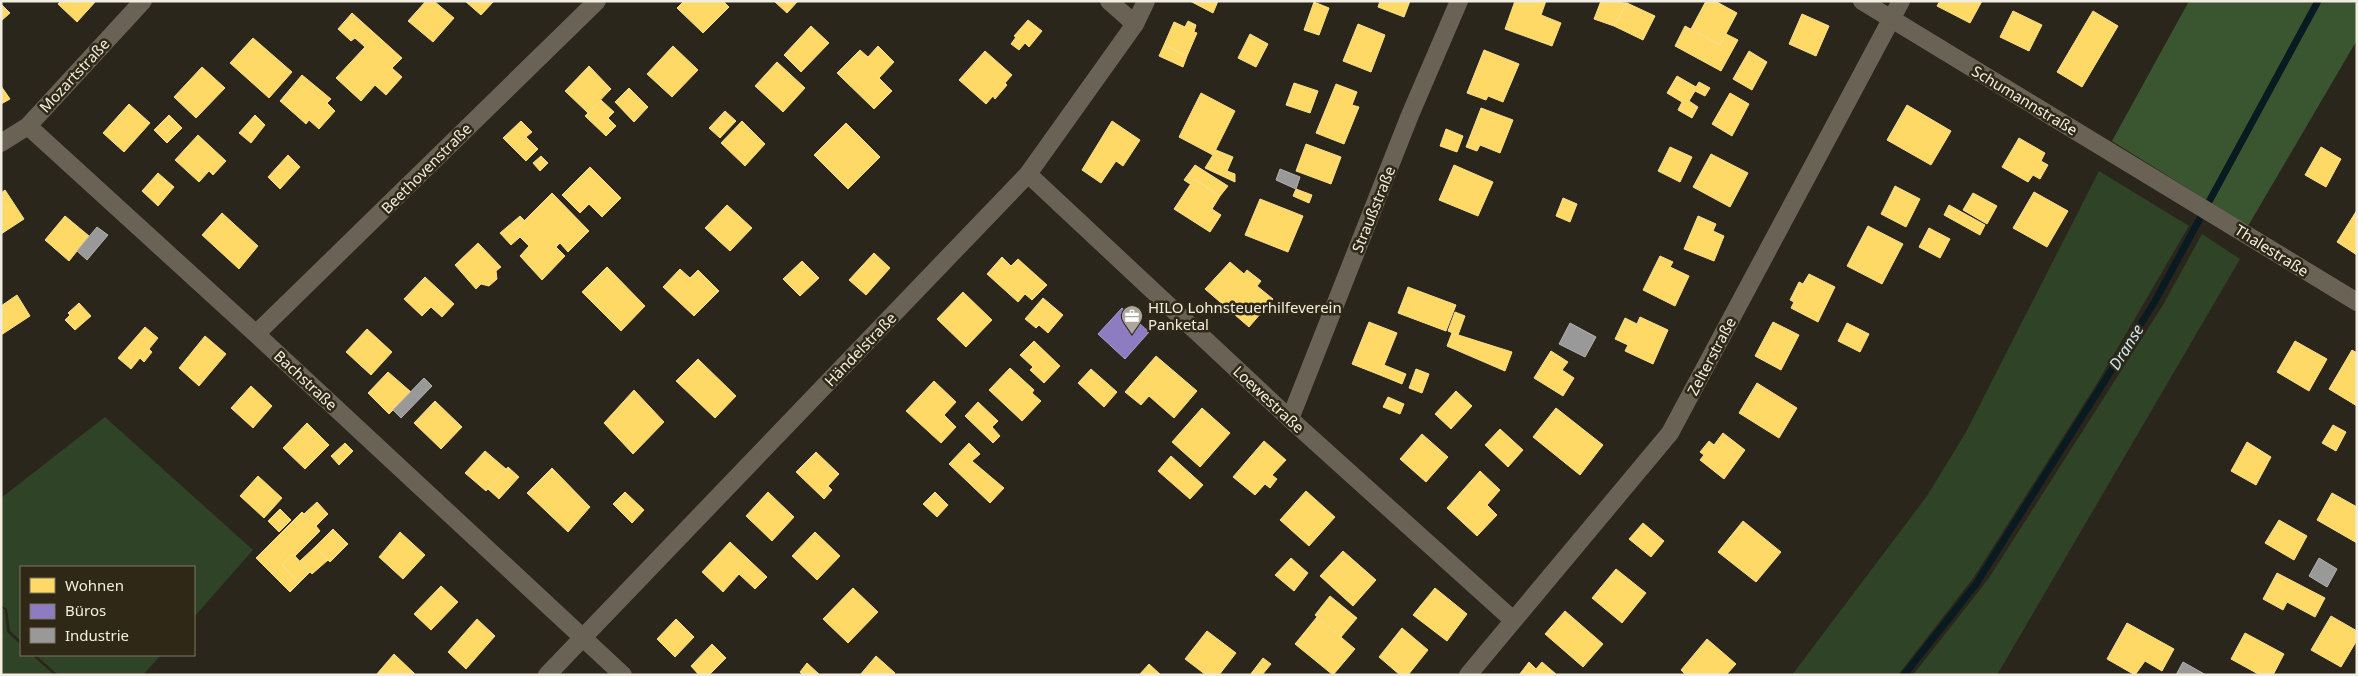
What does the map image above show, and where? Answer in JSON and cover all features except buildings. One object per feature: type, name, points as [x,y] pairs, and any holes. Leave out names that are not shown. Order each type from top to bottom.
[{"type":"street","name":"Mozartstraße","points":[[1,143],[28,126],[142,1]]},
{"type":"street","name":"Beethovenstraße","points":[[256,334],[597,1]]},
{"type":"street","points":[[1110,1],[1135,24]]},
{"type":"street","name":"Händelstraße","points":[[547,675],[1028,174],[1135,24],[1146,1]]},
{"type":"street","name":"Straußstraße","points":[[1290,419],[1410,115],[1459,1]]},
{"type":"street","name":"Schumannstraße","points":[[1862,1],[2188,199]]},
{"type":"street","name":"Zelterstraße","points":[[1468,675],[1670,433],[1901,1]]},
{"type":"street","name":"Bachstraße","points":[[28,126],[256,334],[623,675]]},
{"type":"street","name":"Loewestraße","points":[[1028,174],[1290,419],[1513,620]]},
{"type":"street","name":"Thalestraße","points":[[2188,199],[2357,302]]},
{"type":"green space","points":[[2189,1],[2357,1],[2357,40],[2248,226],[2112,141]]},
{"type":"green space","points":[[2099,171],[2189,226],[2096,385],[1974,577],[1898,675],[1792,675],[1927,496],[1966,432]]},
{"type":"green space","points":[[2202,234],[2240,259],[1997,675],[1913,675],[1989,578],[2163,305]]},
{"type":"green space","points":[[105,417],[253,550],[195,616],[195,566],[20,566],[20,640],[10,631],[7,609],[1,605],[1,498]]},
{"type":"green space","points":[[1,607],[5,610],[7,632],[20,644],[20,656],[33,656],[54,675],[1,675]]},
{"type":"green space","points":[[37,656],[160,656],[143,675],[58,675]]},
{"type":"waterway","name":"Dranse","points":[[1904,675],[1976,584],[2154,303],[2318,1]]},
{"type":"place","name":"HILO Lohnsteuerhilfeverein Panketal","points":[[1132,335]]}]
